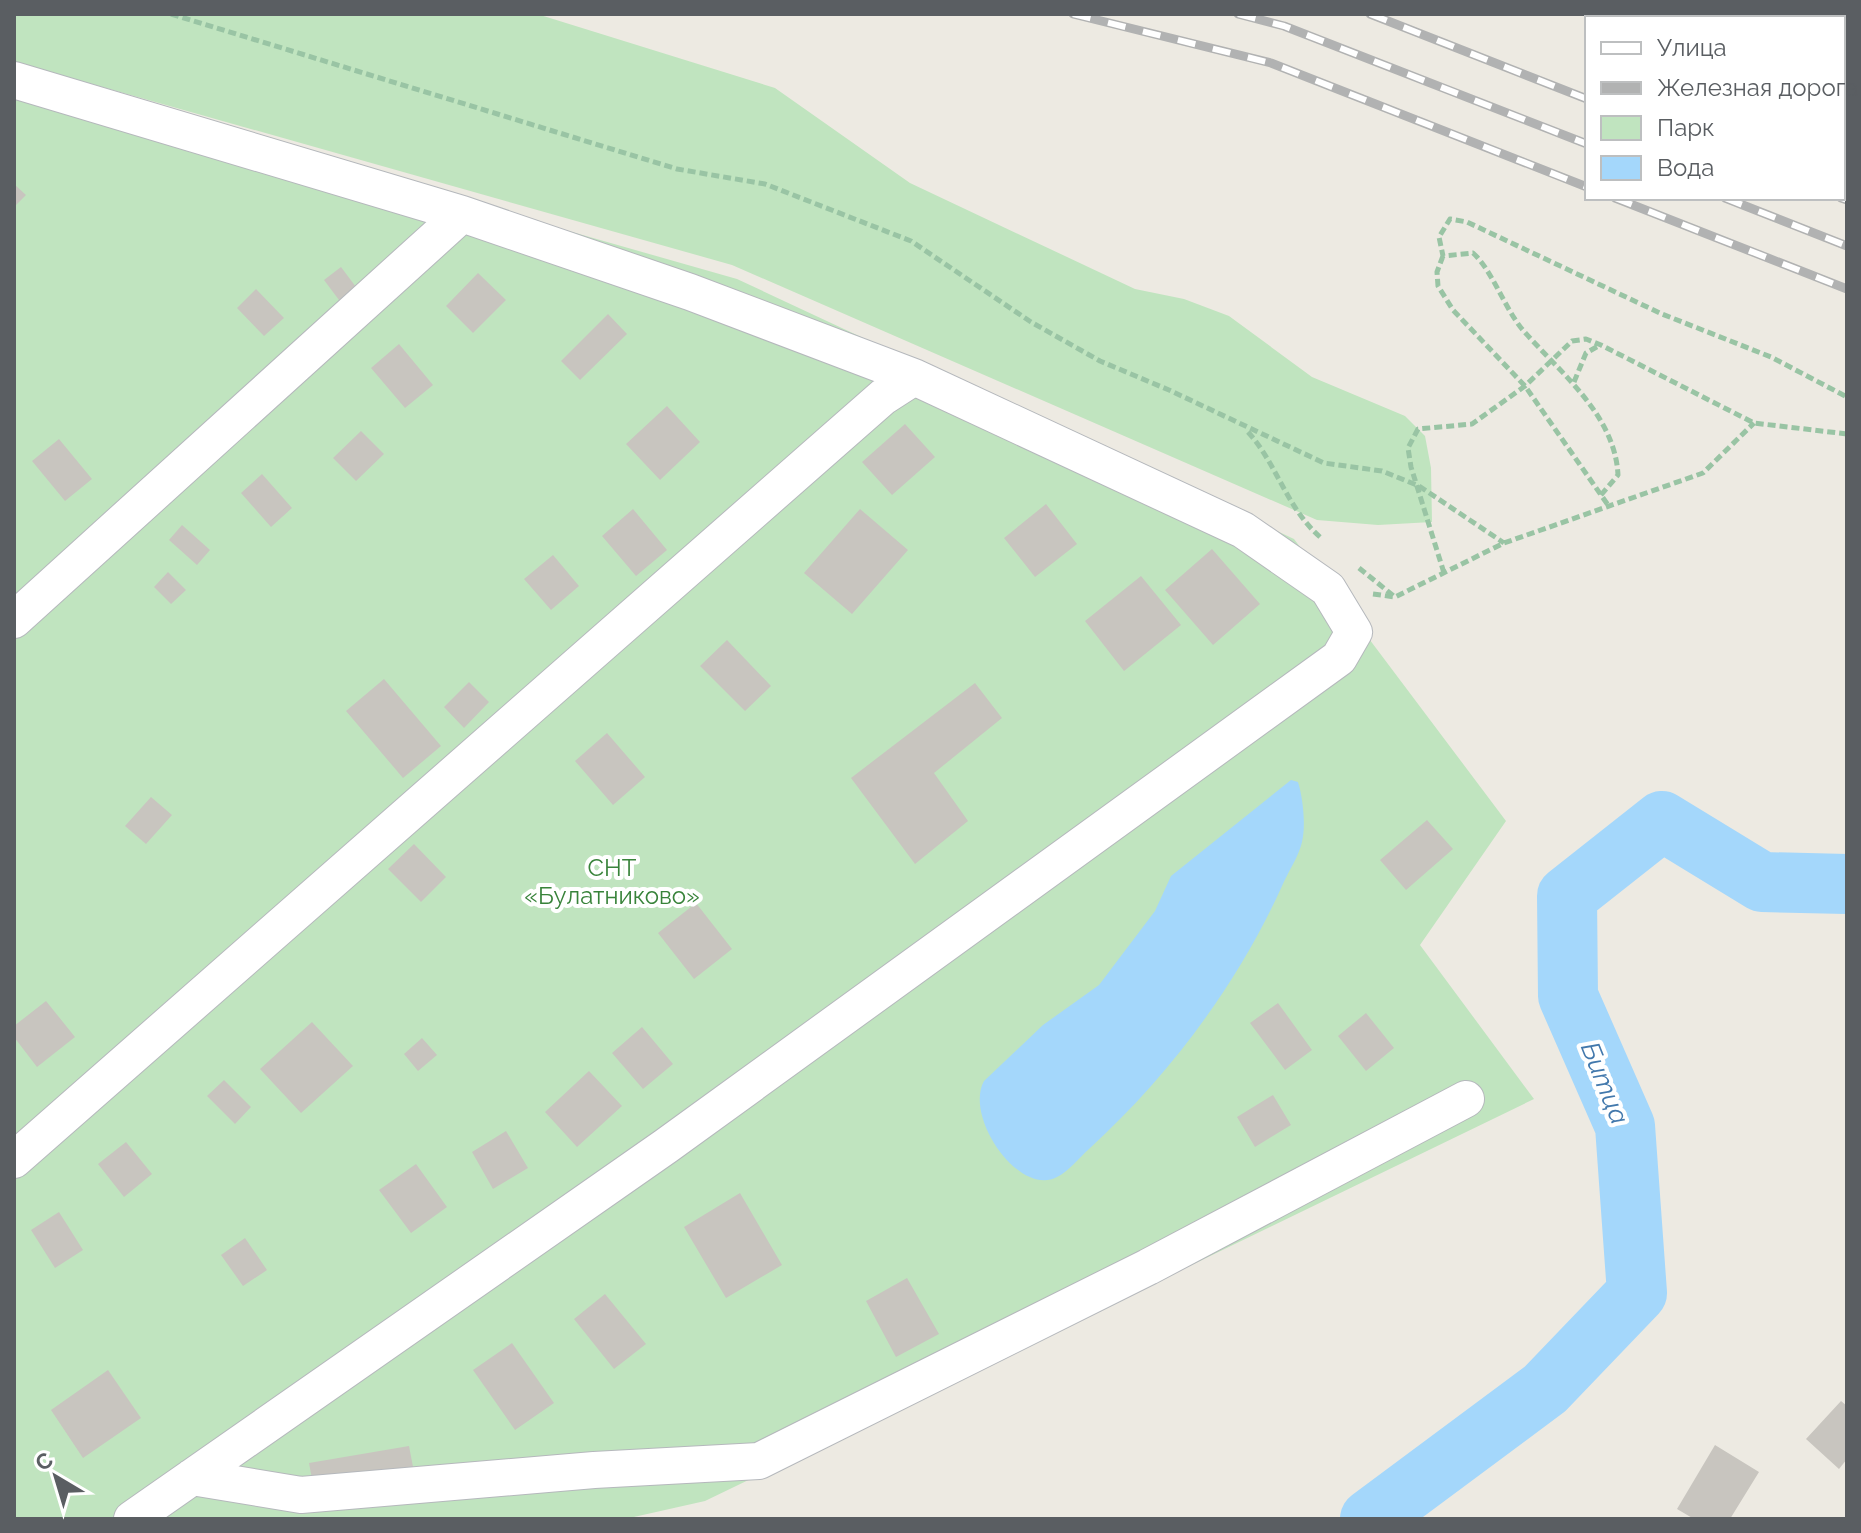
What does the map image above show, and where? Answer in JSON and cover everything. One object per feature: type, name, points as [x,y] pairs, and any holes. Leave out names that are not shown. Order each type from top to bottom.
[{"type":"street","points":[[14,80],[462,214],[690,292],[914,377],[1243,530],[1328,589],[1354,632],[1339,658],[666,1146],[132,1519]]},
{"type":"street","points":[[14,620],[462,214]]},
{"type":"street","points":[[14,1160],[883,397],[914,377]]},
{"type":"street","points":[[192,1477],[301,1495],[594,1470],[759,1461],[1148,1267],[1466,1099]]},
{"type":"path","points":[[171,14],[677,169],[765,184],[911,241],[1031,322],[1100,361],[1324,463],[1382,471],[1419,486],[1504,543]]},
{"type":"path","points":[[1608,505],[1525,386],[1453,310],[1438,286],[1437,272],[1443,256],[1439,237],[1450,219],[1467,222],[1662,314],[1771,357],[1847,397]]},
{"type":"path","points":[[1443,256],[1473,253],[1485,263],[1488,277],[1522,329],[1574,382],[1617,455],[1618,475],[1601,495]]},
{"type":"path","points":[[1444,573],[1408,448],[1418,429],[1472,424],[1525,386],[1572,341],[1586,339],[1601,345],[1754,423],[1847,434]]},
{"type":"path","points":[[1574,382],[1586,353],[1601,345]]},
{"type":"path","points":[[1328,589],[1395,597],[1504,543],[1703,473],[1754,423]]},
{"type":"path","points":[[1245,428],[1267,453],[1272,473],[1304,523],[1331,546]]},
{"type":"path","points":[[1353,564],[1395,597]]},
{"type":"green space","points":[[14,14],[537,14],[775,88],[910,183],[1135,289],[1184,299],[1229,316],[1312,377],[1405,416],[1425,436],[1431,468],[1432,522],[1378,525],[1317,520],[732,265],[14,62]]},
{"type":"green space","name":"СНТ «Булатниково»","points":[[14,73],[737,279],[1294,539],[1506,821],[1420,945],[1534,1099],[705,1501],[625,1519],[14,1519]]},
{"type":"water","points":[[1291,780],[1298,782],[1303,804],[1301,847],[1264,922],[1222,993],[1199,1027],[1146,1091],[1069,1168],[1057,1177],[1042,1180],[1027,1176],[1012,1165],[988,1132],[980,1096],[984,1081],[1043,1025],[1099,985],[1155,911],[1171,876]]},
{"type":"building","points":[[14,184],[26,195],[14,207]]},
{"type":"building","points":[[341,267],[356,287],[339,300],[324,280]]},
{"type":"building","points":[[478,273],[506,300],[473,333],[446,306]]},
{"type":"building","points":[[256,289],[284,318],[264,336],[237,308]]},
{"type":"building","points":[[608,314],[627,334],[580,380],[561,361]]},
{"type":"building","points":[[399,344],[433,385],[405,408],[371,368]]},
{"type":"building","points":[[667,406],[700,442],[660,480],[626,444]]},
{"type":"building","points":[[905,424],[935,457],[892,495],[862,462]]},
{"type":"building","points":[[361,431],[384,454],[356,481],[333,458]]},
{"type":"building","points":[[59,439],[92,479],[65,501],[32,461]]},
{"type":"building","points":[[262,474],[292,508],[271,527],[241,493]]},
{"type":"building","points":[[1046,504],[1077,544],[1035,577],[1004,538]]},
{"type":"building","points":[[633,509],[667,550],[636,576],[602,536]]},
{"type":"building","points":[[860,509],[908,550],[852,614],[804,573]]},
{"type":"building","points":[[182,525],[210,550],[197,565],[169,540]]},
{"type":"building","points":[[1212,549],[1260,604],[1213,645],[1165,590]]},
{"type":"building","points":[[553,555],[579,586],[551,610],[524,579]]},
{"type":"building","points":[[168,572],[186,590],[171,604],[154,587]]},
{"type":"building","points":[[1141,576],[1181,625],[1124,671],[1085,621]]},
{"type":"building","points":[[727,640],[771,686],[745,711],[700,666]]},
{"type":"building","points":[[384,679],[441,746],[403,778],[346,711]]},
{"type":"building","points":[[469,682],[489,702],[464,728],[444,707]]},
{"type":"building","points":[[975,683],[1002,718],[934,773],[968,821],[915,864],[851,778]]},
{"type":"building","points":[[607,733],[645,777],[613,805],[575,761]]},
{"type":"building","points":[[151,797],[172,815],[146,844],[125,826]]},
{"type":"building","points":[[1427,820],[1453,849],[1406,890],[1380,860]]},
{"type":"building","points":[[414,844],[446,877],[421,902],[388,869]]},
{"type":"building","points":[[696,903],[732,949],[694,979],[658,933]]},
{"type":"building","points":[[46,1001],[75,1037],[37,1067],[14,1037],[14,1026]]},
{"type":"building","points":[[1278,1003],[1312,1050],[1285,1070],[1250,1023]]},
{"type":"building","points":[[1366,1013],[1394,1048],[1366,1071],[1338,1036]]},
{"type":"building","points":[[312,1022],[353,1066],[301,1113],[260,1069]]},
{"type":"building","points":[[642,1027],[673,1064],[643,1089],[612,1053]]},
{"type":"building","points":[[422,1038],[437,1055],[418,1071],[404,1054]]},
{"type":"building","points":[[589,1071],[622,1106],[577,1147],[545,1112]]},
{"type":"building","points":[[224,1080],[251,1107],[235,1124],[207,1096]]},
{"type":"building","points":[[1273,1095],[1291,1125],[1255,1147],[1237,1117]]},
{"type":"building","points":[[506,1131],[528,1168],[493,1189],[472,1152]]},
{"type":"building","points":[[126,1142],[152,1174],[124,1197],[98,1164]]},
{"type":"building","points":[[416,1164],[447,1207],[411,1233],[379,1190]]},
{"type":"building","points":[[740,1193],[782,1265],[726,1298],[684,1227]]},
{"type":"building","points":[[59,1212],[83,1250],[55,1268],[31,1230]]},
{"type":"building","points":[[245,1238],[267,1270],[243,1286],[221,1255]]},
{"type":"building","points":[[907,1278],[939,1334],[896,1357],[866,1301]]},
{"type":"building","points":[[605,1294],[646,1344],[614,1369],[574,1319]]},
{"type":"building","points":[[512,1343],[554,1403],[515,1430],[473,1370]]},
{"type":"building","points":[[108,1370],[141,1418],[83,1458],[51,1410]]},
{"type":"building","points":[[1841,1401],[1847,1406],[1847,1459],[1839,1469],[1806,1439]]},
{"type":"building","points":[[1715,1445],[1759,1472],[1730,1519],[1694,1519],[1677,1509]]},
{"type":"building","points":[[409,1446],[414,1472],[314,1490],[309,1463]]},
{"type":"waterway","name":"Битца","points":[[1370,1519],[1545,1389],[1637,1293],[1625,1126],[1568,996],[1567,896],[1662,821],[1762,882],[1847,884]]},
{"type":"railway","points":[[1073,14],[1271,63],[1585,186]]},
{"type":"railway","points":[[1238,14],[1284,26],[1585,143]]},
{"type":"railway","points":[[1370,14],[1585,98]]},
{"type":"railway","points":[[1620,200],[1847,289]]},
{"type":"railway","points":[[1730,200],[1847,246]]}]
